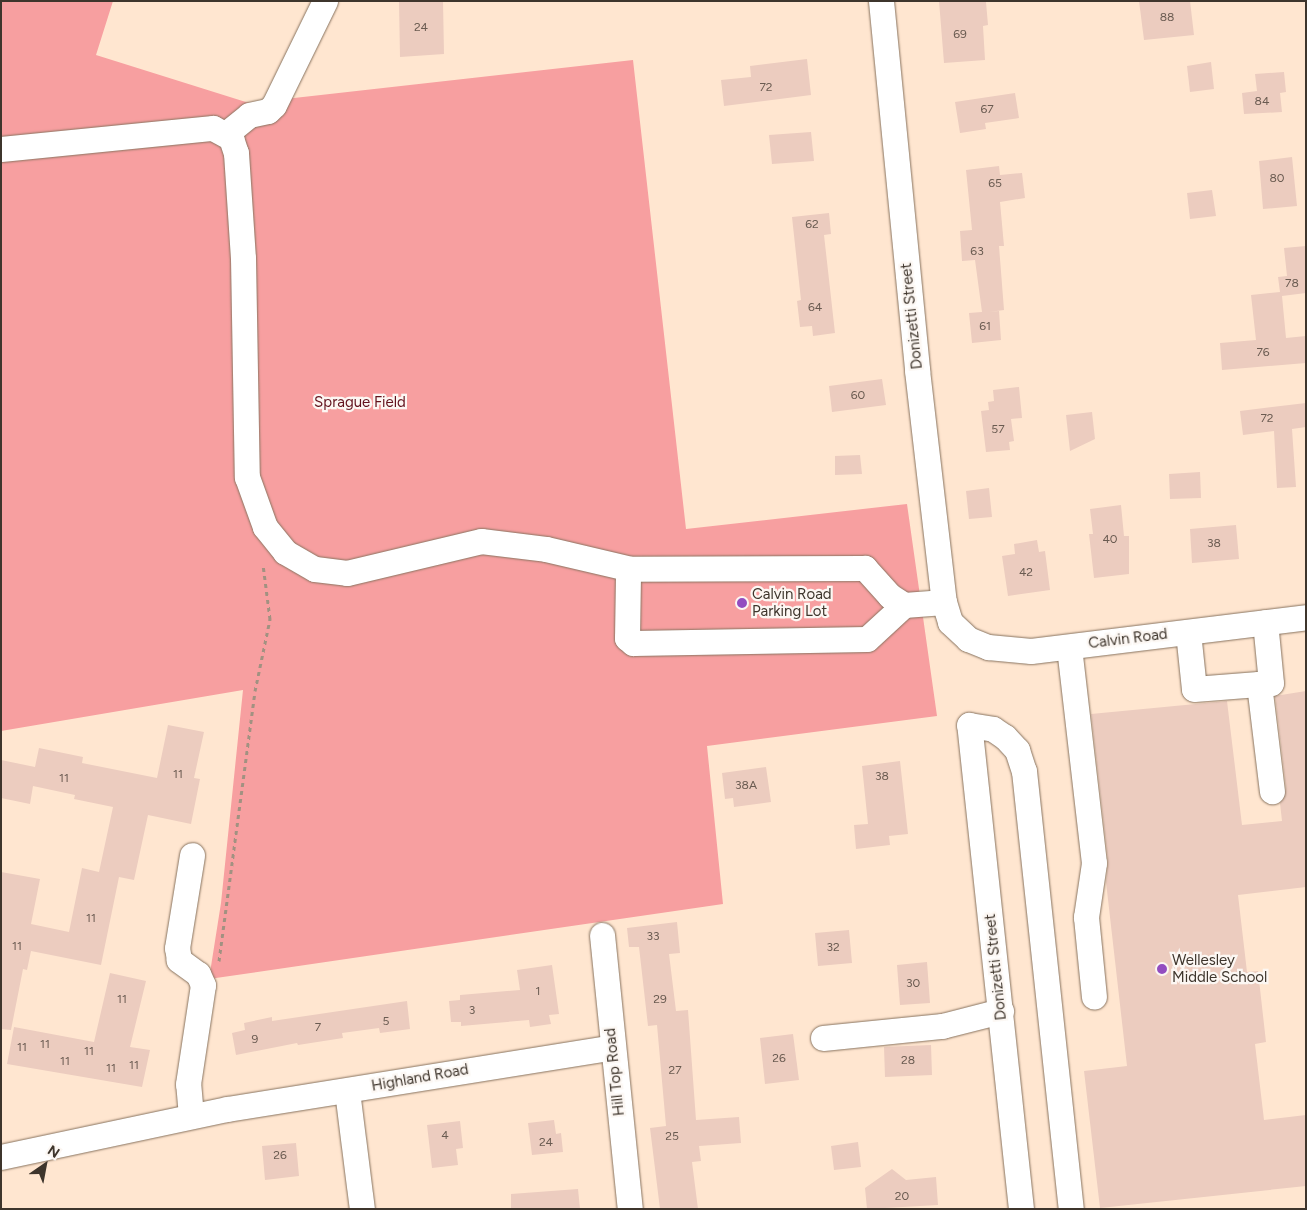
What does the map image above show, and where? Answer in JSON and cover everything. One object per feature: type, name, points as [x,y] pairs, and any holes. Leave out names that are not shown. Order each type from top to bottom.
[{"type":"street","points":[[227,133],[249,115],[272,108],[325,1]]},
{"type":"street","name":"Donizetti Street","points":[[881,1],[917,370],[944,602],[950,622],[956,628]]},
{"type":"street","points":[[1,149],[213,128],[227,133],[236,153],[243,258],[245,461],[251,494],[265,527],[285,552],[315,569],[332,573],[362,571],[481,541],[546,549],[631,569],[865,568],[890,596],[904,605],[944,602]]},
{"type":"street","points":[[631,569],[628,575],[627,638],[633,643],[867,639],[904,605]]},
{"type":"street","name":"Calvin Road","points":[[956,628],[968,639],[988,647],[1032,651],[1306,617]]},
{"type":"street","points":[[1188,632],[1194,689],[1271,683],[1264,622]]},
{"type":"street","points":[[1069,647],[1094,863],[1086,917],[1094,997]]},
{"type":"street","points":[[1258,684],[1272,791]]},
{"type":"street","name":"Donizetti Street","points":[[1021,1209],[969,725],[993,728],[1006,737],[1017,750],[1024,771],[1071,1209]]},
{"type":"street","points":[[191,1116],[188,1084],[204,991],[202,980],[184,965],[177,954],[192,855]]},
{"type":"street","name":"Hill Top Road","points":[[602,935],[630,1209]]},
{"type":"street","points":[[823,1038],[942,1026],[1001,1011]]},
{"type":"street","name":"Highland Road","points":[[1,1157],[227,1109],[612,1047]]},
{"type":"street","points":[[346,1090],[362,1209]]},
{"type":"path","points":[[204,991],[216,989],[255,691],[270,619],[260,537],[265,527]]},
{"type":"green space","name":"Sprague Field","points":[[1,1],[113,1],[96,55],[249,103],[633,60],[686,529],[907,504],[937,716],[707,746],[723,904],[209,979],[221,903],[243,690],[1,731]]},
{"type":"building","points":[[399,1],[443,1],[444,54],[400,57]]},
{"type":"building","points":[[939,1],[986,2],[988,25],[983,26],[985,60],[944,63]]},
{"type":"building","points":[[1139,1],[1190,1],[1194,35],[1144,40]]},
{"type":"building","points":[[807,59],[811,95],[724,106],[721,80],[751,77],[750,66]]},
{"type":"building","points":[[1211,62],[1214,89],[1190,92],[1187,66]]},
{"type":"building","points":[[1284,72],[1286,92],[1280,93],[1282,112],[1244,114],[1242,93],[1257,91],[1255,74]]},
{"type":"building","points":[[1015,93],[1019,118],[985,123],[986,129],[960,133],[955,102]]},
{"type":"building","points":[[811,132],[814,161],[772,164],[769,135]]},
{"type":"building","points":[[1292,157],[1297,206],[1263,209],[1259,161]]},
{"type":"building","points":[[999,166],[1000,175],[1022,173],[1025,198],[1000,202],[1004,246],[999,246],[1004,310],[989,312],[999,311],[1001,340],[972,343],[969,313],[982,312],[975,260],[962,261],[960,231],[972,230],[966,170]]},
{"type":"building","points":[[1212,190],[1216,216],[1190,219],[1187,193]]},
{"type":"building","points":[[829,213],[831,234],[824,235],[835,333],[813,336],[812,326],[800,327],[797,301],[801,300],[792,217]]},
{"type":"building","points":[[1306,246],[1306,293],[1282,296],[1286,338],[1306,336],[1306,363],[1222,370],[1220,343],[1256,340],[1251,295],[1280,292],[1278,277],[1287,276],[1284,248]]},
{"type":"building","points":[[882,379],[886,405],[832,412],[829,386]]},
{"type":"building","points":[[1019,387],[1022,418],[1011,419],[1014,441],[1009,442],[1010,450],[986,452],[981,411],[989,410],[988,402],[994,401],[993,390]]},
{"type":"building","points":[[1306,403],[1306,427],[1292,429],[1296,487],[1277,488],[1274,431],[1243,435],[1240,411]]},
{"type":"building","points":[[1092,412],[1095,439],[1070,451],[1066,415]]},
{"type":"building","points":[[860,455],[862,474],[835,475],[835,456]]},
{"type":"building","points":[[1200,472],[1201,498],[1170,499],[1169,474]]},
{"type":"building","points":[[989,488],[992,517],[969,519],[966,491]]},
{"type":"building","points":[[1121,505],[1124,536],[1129,536],[1129,574],[1094,578],[1089,534],[1093,534],[1090,509]]},
{"type":"building","points":[[1236,525],[1239,559],[1192,563],[1190,529]]},
{"type":"building","points":[[1037,540],[1039,552],[1045,551],[1050,590],[1008,596],[1002,556],[1015,554],[1014,544]]},
{"type":"building","points":[[1306,691],[1306,887],[1238,895],[1247,972],[1258,971],[1266,1042],[1255,1044],[1264,1120],[1306,1115],[1306,1186],[1100,1208],[1084,1071],[1127,1066],[1106,882],[1108,861],[1091,714],[1227,701],[1242,825],[1282,821],[1280,803],[1286,789],[1275,696]]},
{"type":"building","points":[[168,725],[204,732],[194,778],[200,779],[191,824],[148,815],[134,880],[119,877],[101,965],[31,951],[27,970],[23,969],[11,1030],[1,1029],[1,872],[40,879],[31,924],[69,932],[82,868],[99,872],[113,807],[74,799],[75,795],[33,786],[30,804],[1,798],[1,760],[35,767],[39,748],[83,757],[82,763],[157,778]]},
{"type":"building","points":[[900,761],[908,834],[889,836],[890,845],[856,849],[854,825],[868,824],[862,766]]},
{"type":"building","points":[[766,767],[771,802],[734,807],[733,798],[725,799],[722,773]]},
{"type":"building","points":[[677,922],[680,953],[669,954],[676,1011],[688,1010],[696,1120],[739,1117],[741,1143],[699,1146],[701,1161],[692,1162],[698,1209],[660,1209],[650,1128],[666,1126],[657,1025],[648,1026],[639,947],[629,947],[627,928]]},
{"type":"building","points":[[849,930],[852,963],[818,966],[815,933]]},
{"type":"building","points":[[927,962],[930,1003],[900,1005],[897,965]]},
{"type":"building","points":[[552,965],[559,1014],[549,1015],[551,1024],[530,1027],[529,1020],[461,1026],[461,1022],[451,1022],[449,1001],[460,1000],[460,995],[520,990],[517,970]]},
{"type":"building","points":[[110,973],[146,981],[130,1047],[150,1050],[142,1087],[7,1064],[14,1027],[94,1042]]},
{"type":"building","points":[[407,1001],[410,1029],[380,1033],[379,1028],[342,1033],[343,1038],[298,1045],[297,1043],[236,1055],[232,1033],[245,1030],[244,1023],[272,1017],[272,1021]]},
{"type":"building","points":[[793,1034],[799,1080],[765,1084],[760,1038]]},
{"type":"building","points":[[931,1045],[932,1075],[885,1077],[884,1047]]},
{"type":"building","points":[[554,1120],[556,1134],[561,1133],[563,1152],[532,1155],[528,1123]]},
{"type":"building","points":[[460,1121],[463,1148],[456,1149],[458,1165],[432,1168],[427,1125]]},
{"type":"building","points":[[858,1142],[861,1167],[834,1170],[831,1146]]},
{"type":"building","points":[[296,1143],[299,1176],[265,1180],[262,1146]]},
{"type":"building","points":[[892,1169],[906,1180],[936,1177],[938,1205],[867,1209],[865,1188]]},
{"type":"building","points":[[578,1189],[580,1209],[511,1209],[511,1194]]},
{"type":"place","name":"Calvin Road Parking Lot","points":[[742,603]]},
{"type":"place","name":"Wellesley Middle School","points":[[1162,969]]}]
